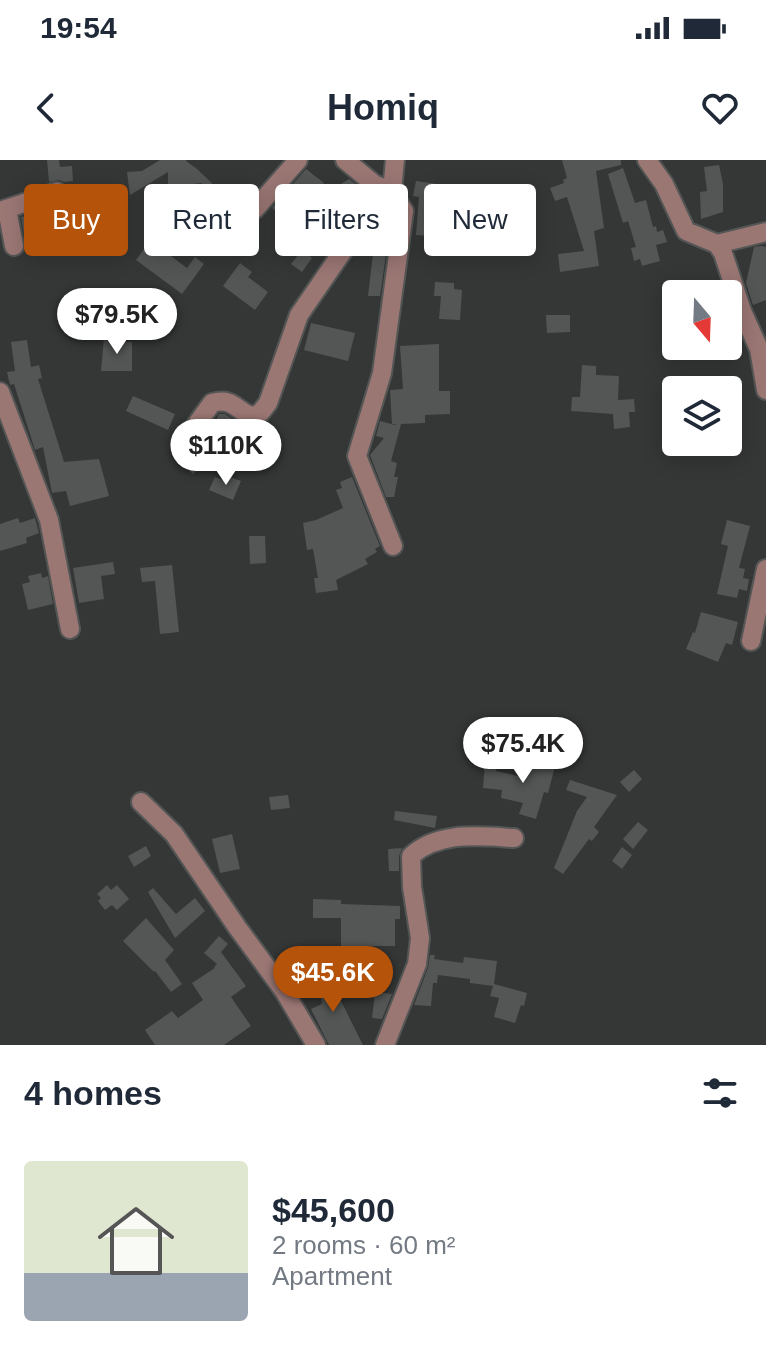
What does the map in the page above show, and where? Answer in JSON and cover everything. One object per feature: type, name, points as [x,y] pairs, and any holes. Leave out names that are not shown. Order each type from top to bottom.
[{"type":"street","points":[[259,204],[298,160]]},
{"type":"street","points":[[345,160],[374,184]]},
{"type":"street","points":[[393,184],[395,160]]},
{"type":"street","points":[[647,160],[664,184],[686,231],[717,244],[723,253],[742,311],[759,349],[766,390]]},
{"type":"street","points":[[14,246],[4,210],[24,203]]},
{"type":"street","points":[[717,244],[766,232]]},
{"type":"street","points":[[196,425],[212,403],[223,400],[253,417],[261,412],[268,403],[299,315],[340,256]]},
{"type":"street","points":[[393,546],[357,456],[382,373],[398,256]]},
{"type":"street","points":[[0,392],[49,520],[70,629]]},
{"type":"street","points":[[751,641],[766,569]]},
{"type":"street","points":[[141,802],[174,834],[284,991],[316,1045]]},
{"type":"street","points":[[385,1045],[417,964],[420,938],[411,856],[438,840],[474,836],[514,838]]},
{"type":"building","points":[[47,160],[59,160],[60,167],[72,166],[73,181],[49,182]]},
{"type":"building","points":[[160,160],[187,160],[213,184],[168,184],[168,172],[130,195],[127,172],[142,171]]},
{"type":"building","points":[[562,160],[621,160],[621,165],[596,171],[604,228],[594,231],[599,266],[560,272],[558,254],[584,251],[567,197],[555,201],[550,188],[564,183],[563,180],[567,178]]},
{"type":"building","points":[[719,165],[723,212],[701,219],[700,192],[707,191],[704,167]]},
{"type":"building","points":[[623,168],[635,203],[646,200],[653,227],[656,226],[657,232],[663,230],[667,242],[656,245],[660,261],[642,266],[640,259],[634,261],[631,248],[636,247],[628,221],[623,223],[608,174]]},
{"type":"building","points":[[306,169],[324,183],[323,184],[293,184]]},
{"type":"building","points":[[416,181],[437,184],[424,184],[424,236],[416,235],[419,197],[413,196]]},
{"type":"building","points":[[754,247],[766,247],[766,300],[753,305],[746,283]]},
{"type":"building","points":[[144,249],[144,256],[171,256],[187,268],[195,257],[204,264],[182,294],[136,260]]},
{"type":"building","points":[[297,256],[312,258],[302,272],[291,264]]},
{"type":"building","points":[[373,256],[386,256],[380,296],[368,296]]},
{"type":"building","points":[[240,263],[252,272],[248,277],[268,292],[255,310],[223,286]]},
{"type":"building","points":[[435,282],[454,283],[454,289],[462,290],[460,320],[439,319],[441,296],[434,296]]},
{"type":"building","points":[[546,315],[570,315],[570,332],[547,333]]},
{"type":"building","points":[[311,323],[355,333],[348,361],[304,350]]},
{"type":"building","points":[[104,338],[132,342],[132,371],[101,371]]},
{"type":"building","points":[[27,340],[31,367],[39,365],[42,378],[38,379],[64,462],[99,459],[109,496],[70,506],[66,491],[52,493],[43,447],[35,450],[14,384],[10,385],[7,372],[15,371],[11,342]]},
{"type":"building","points":[[439,344],[439,391],[450,391],[450,414],[425,415],[425,423],[401,424],[391,461],[397,463],[394,497],[386,497],[370,455],[384,438],[376,436],[380,421],[395,425],[396,424],[392,424],[390,390],[403,389],[400,346]]},
{"type":"building","points":[[582,365],[596,366],[596,375],[619,376],[618,400],[634,399],[635,412],[629,412],[630,427],[614,429],[613,414],[571,411],[572,397],[580,397]]},
{"type":"building","points":[[133,396],[175,414],[168,430],[126,411]]},
{"type":"building","points":[[219,414],[225,414],[241,425],[193,474],[181,463],[220,423],[216,420]]},
{"type":"building","points":[[227,476],[241,481],[233,500],[209,490],[215,477],[225,481]]},
{"type":"building","points":[[352,477],[380,546],[375,549],[377,552],[365,559],[368,564],[336,580],[338,590],[316,593],[314,578],[318,578],[313,549],[307,550],[303,523],[343,508],[336,490],[342,488],[340,482]]},
{"type":"building","points":[[18,518],[20,523],[35,518],[39,533],[26,538],[27,543],[0,551],[0,524]]},
{"type":"building","points":[[727,520],[750,526],[739,568],[745,569],[743,578],[749,579],[747,591],[739,589],[737,598],[717,594],[728,546],[721,544]]},
{"type":"building","points":[[249,536],[265,536],[266,563],[250,564]]},
{"type":"building","points":[[113,562],[115,574],[101,576],[104,599],[79,603],[73,568]]},
{"type":"building","points":[[172,565],[179,632],[160,634],[155,581],[142,582],[140,568]]},
{"type":"building","points":[[41,573],[42,578],[48,576],[53,604],[28,610],[22,584],[30,582],[28,576]]},
{"type":"building","points":[[701,612],[738,622],[732,645],[726,643],[718,662],[686,649]]},
{"type":"building","points":[[513,722],[536,726],[531,749],[516,746],[518,735],[511,734]]},
{"type":"building","points":[[532,756],[556,763],[548,793],[544,792],[536,819],[519,814],[523,803],[501,798],[502,790],[483,788],[485,763],[497,764],[496,771],[526,778]]},
{"type":"building","points":[[634,770],[642,779],[629,792],[620,782]]},
{"type":"building","points":[[570,780],[617,795],[594,827],[599,832],[592,841],[589,839],[563,874],[554,868],[577,811],[587,797],[566,790]]},
{"type":"building","points":[[288,795],[290,808],[271,810],[269,797]]},
{"type":"building","points":[[395,811],[437,816],[435,828],[394,820]]},
{"type":"building","points":[[638,822],[648,830],[633,849],[623,839]]},
{"type":"building","points":[[232,834],[240,869],[220,873],[212,839]]},
{"type":"building","points":[[146,846],[151,856],[134,867],[128,856]]},
{"type":"building","points":[[622,847],[632,855],[622,869],[612,861]]},
{"type":"building","points":[[402,848],[399,871],[389,871],[388,849]]},
{"type":"building","points":[[107,885],[111,890],[117,885],[129,899],[117,910],[112,905],[105,910],[98,901],[101,898],[97,894]]},
{"type":"building","points":[[153,888],[176,914],[195,898],[205,911],[175,938],[148,892]]},
{"type":"building","points":[[313,899],[341,900],[341,904],[400,906],[400,919],[395,919],[395,946],[341,946],[341,918],[313,918]]},
{"type":"building","points":[[146,918],[174,950],[165,960],[182,984],[171,992],[155,971],[123,941]]},
{"type":"building","points":[[219,936],[228,944],[221,952],[246,986],[231,997],[251,1026],[224,1045],[155,1045],[145,1030],[172,1011],[178,1018],[203,1000],[192,983],[215,968],[217,964],[204,953]]},
{"type":"building","points":[[430,955],[435,955],[434,959],[463,963],[464,957],[497,961],[494,984],[527,993],[515,1023],[494,1017],[499,998],[490,996],[493,986],[470,983],[470,979],[438,975],[437,983],[433,983],[431,1006],[414,1005]]},
{"type":"building","points":[[327,963],[333,998],[338,995],[363,1045],[329,1045],[311,1009],[322,1004],[315,966]]},
{"type":"building","points":[[375,992],[392,994],[382,1019],[372,1018]]}]
